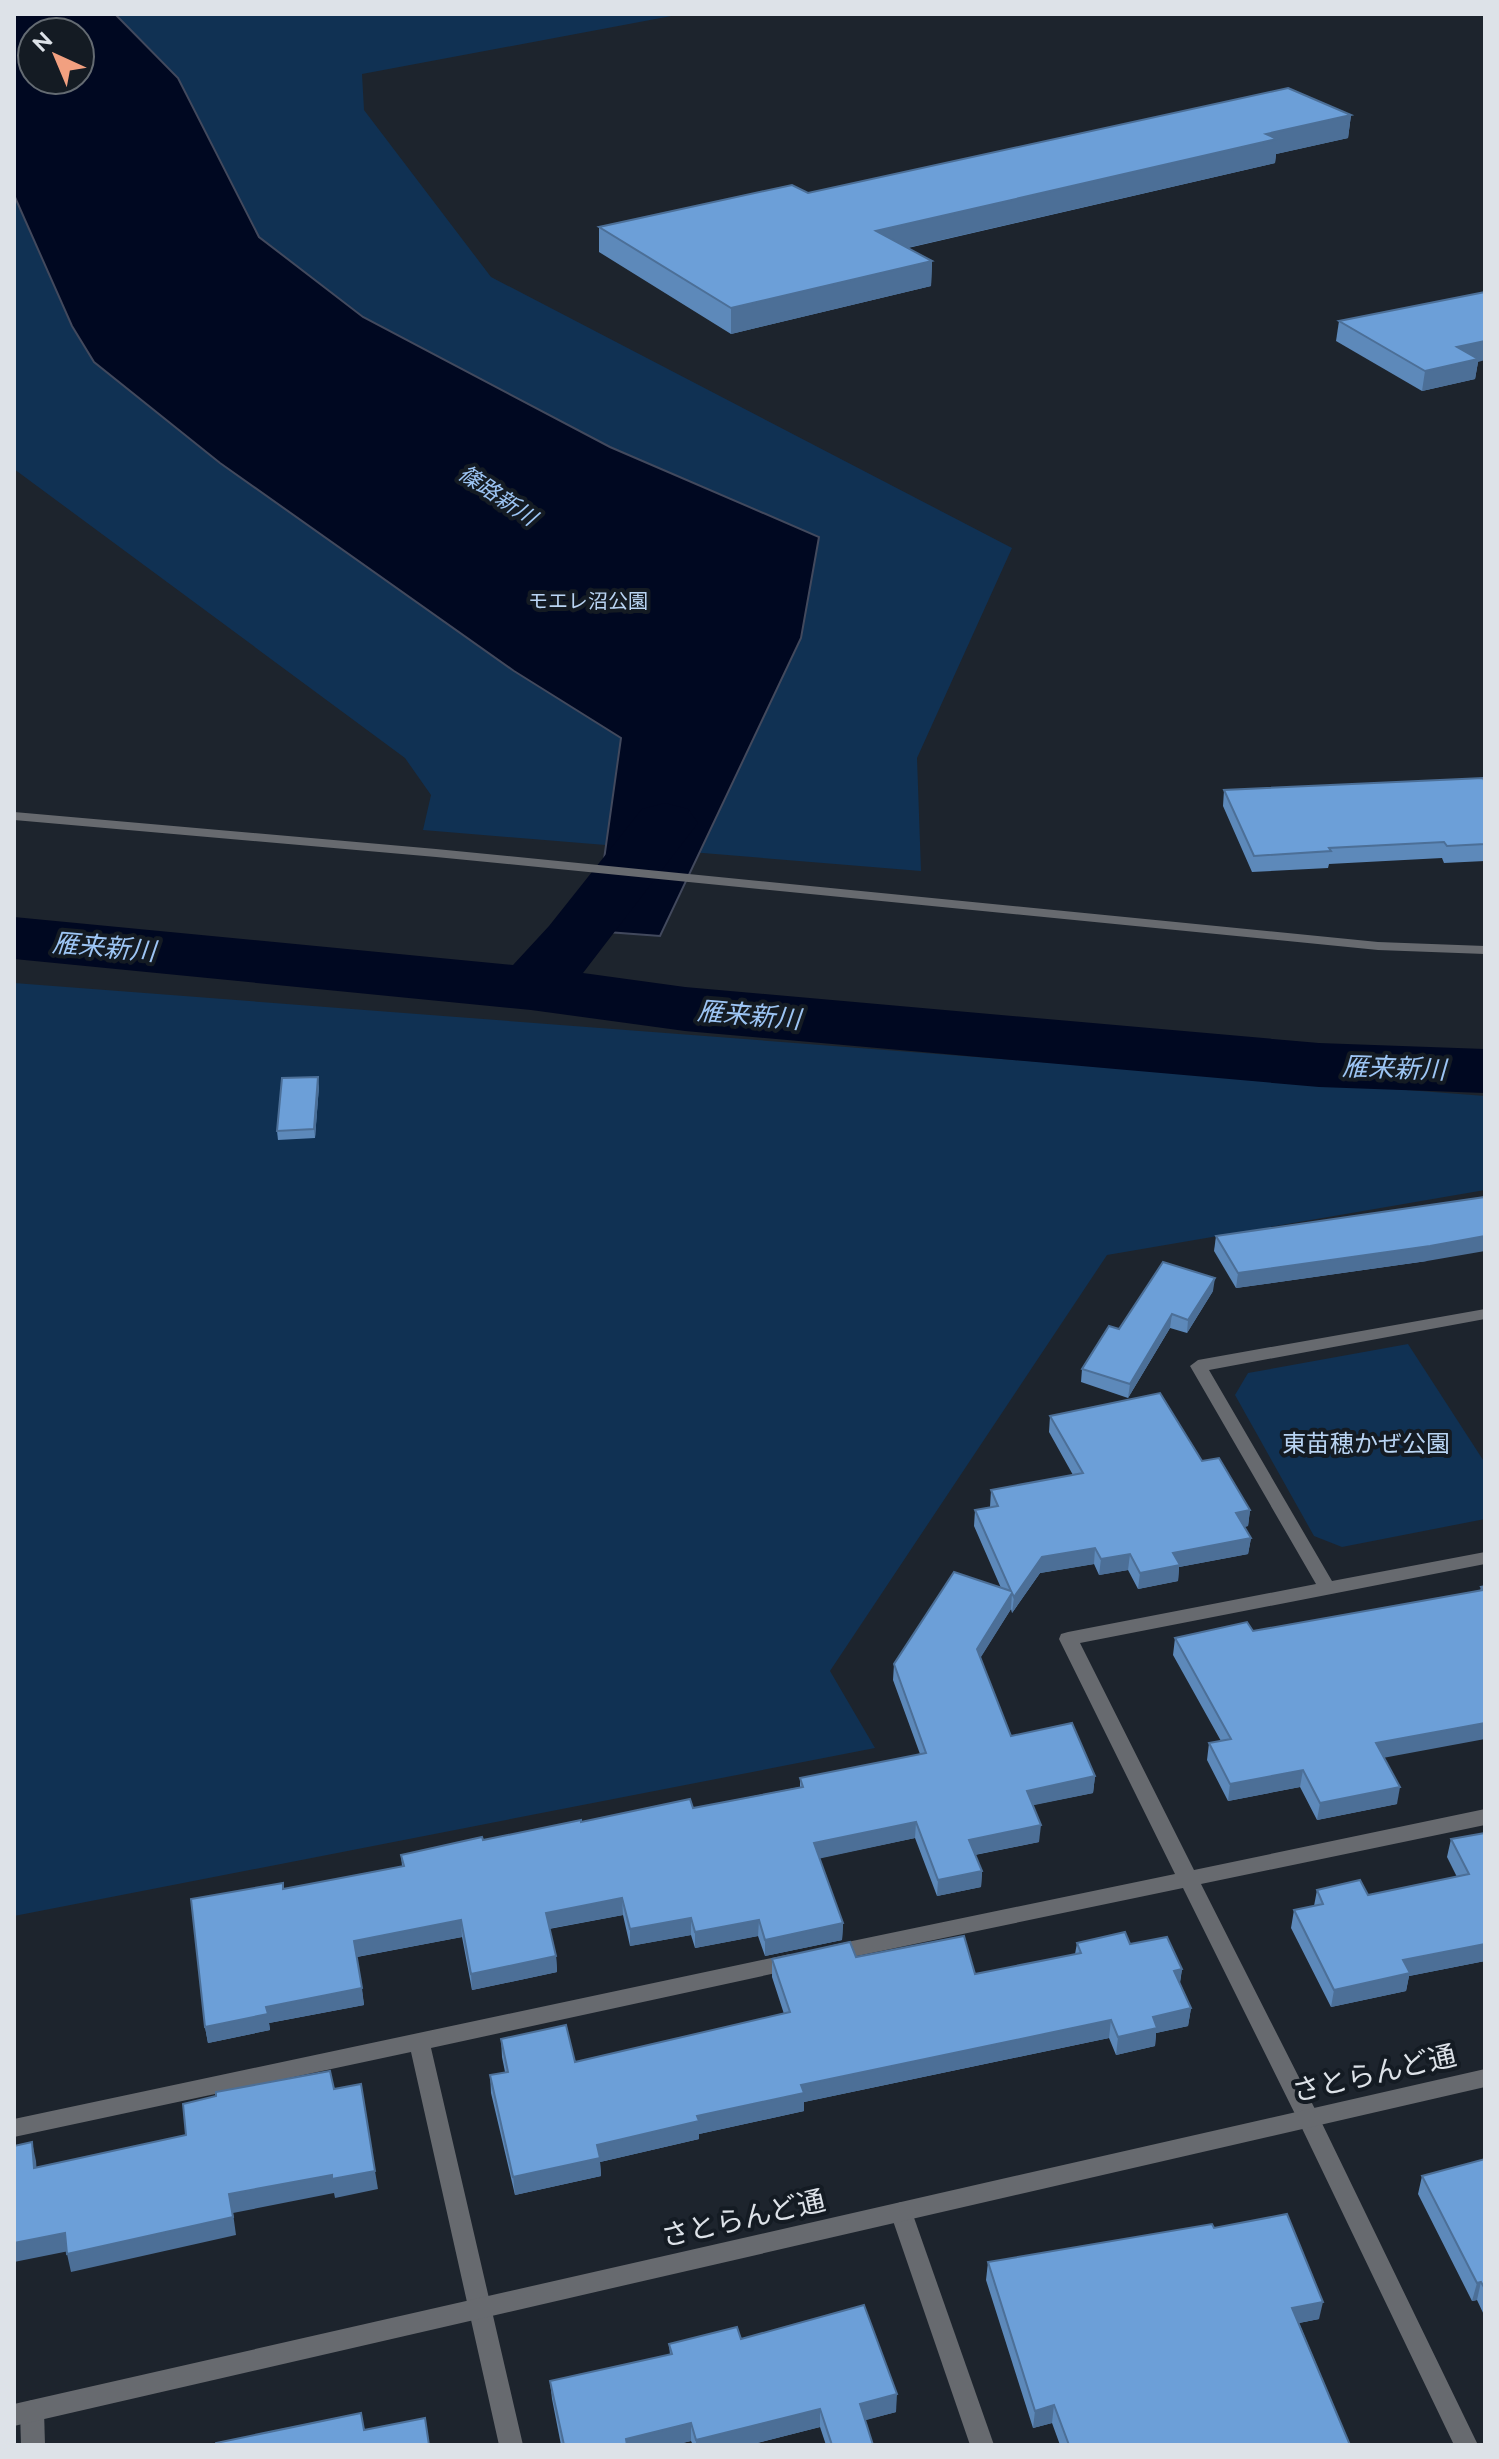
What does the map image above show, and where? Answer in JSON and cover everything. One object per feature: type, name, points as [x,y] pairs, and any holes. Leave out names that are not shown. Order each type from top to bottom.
[{"type":"street","points":[[14,816],[461,855],[1378,946],[1485,950]]},
{"type":"street","points":[[1327,1588],[1198,1366],[1485,1314]]},
{"type":"street","points":[[1466,2445],[1308,2118],[1068,1639],[1485,1558]]},
{"type":"street","points":[[14,2128],[1188,1877],[1485,1817]]},
{"type":"street","points":[[419,2041],[511,2445]]},
{"type":"street","name":"さとらんど通","points":[[23,2413],[1485,2078]]},
{"type":"street","points":[[901,2212],[982,2445]]},
{"type":"street","points":[[23,2413],[33,2445]]},
{"type":"green space","name":"モエレ沼公園","points":[[14,14],[682,14],[362,74],[364,110],[491,277],[1012,548],[917,758],[921,871],[423,830],[431,795],[405,758],[14,469]]},
{"type":"green space","points":[[14,983],[1485,1096],[1485,1190],[1107,1255],[830,1671],[875,1748],[14,1916]]},
{"type":"green space","name":"東苗穂かぜ公園","points":[[1408,1344],[1485,1463],[1485,1519],[1342,1547],[1314,1536],[1235,1395],[1248,1373]]},
{"type":"water","points":[[14,14],[115,14],[178,78],[259,237],[363,317],[610,447],[819,537],[801,638],[660,936],[594,931],[621,738],[514,671],[220,463],[94,362],[72,326],[14,195]]},
{"type":"building","points":[[1288,88],[1351,115],[1266,134],[1277,139],[876,231],[932,261],[731,308],[599,227],[792,185],[808,193]]},
{"type":"building","points":[[1485,292],[1485,341],[1457,347],[1478,359],[1425,371],[1339,321]]},
{"type":"building","points":[[1483,778],[1485,844],[1447,846],[1444,842],[1329,848],[1331,851],[1254,856],[1224,790]]},
{"type":"building","points":[[318,1077],[314,1129],[277,1131],[282,1078]]},
{"type":"building","points":[[1485,1197],[1485,1236],[1430,1246],[1238,1273],[1216,1236]]},
{"type":"building","points":[[1163,1262],[1215,1278],[1188,1320],[1172,1314],[1130,1384],[1082,1369],[1109,1326],[1119,1329]]},
{"type":"building","points":[[1160,1393],[1202,1461],[1219,1458],[1250,1510],[1236,1513],[1251,1538],[1173,1553],[1180,1565],[1140,1573],[1130,1554],[1101,1559],[1095,1548],[1042,1557],[1014,1597],[1012,1593],[977,1649],[1011,1736],[1072,1723],[1095,1776],[1027,1791],[1041,1825],[969,1840],[982,1871],[938,1880],[916,1822],[814,1843],[843,1923],[765,1940],[759,1920],[695,1932],[691,1918],[630,1929],[622,1898],[546,1913],[556,1956],[471,1974],[461,1920],[354,1941],[362,1988],[266,2007],[268,2014],[205,2027],[191,1899],[283,1883],[283,1889],[404,1866],[401,1855],[482,1837],[483,1840],[690,1799],[693,1808],[803,1787],[800,1778],[926,1753],[894,1664],[954,1572],[1011,1591],[975,1510],[998,1506],[991,1490],[1083,1473],[1050,1416]]},
{"type":"building","points":[[1485,1586],[1485,1723],[1376,1743],[1400,1787],[1320,1803],[1303,1770],[1230,1784],[1209,1743],[1231,1739],[1175,1638],[1247,1622],[1253,1631],[1483,1590],[1481,1587]]},
{"type":"building","points":[[1485,1833],[1485,1944],[1403,1960],[1410,1973],[1334,1990],[1294,1910],[1323,1904],[1317,1890],[1360,1880],[1368,1895],[1469,1874],[1451,1839]]},
{"type":"building","points":[[1125,1932],[1130,1944],[1167,1937],[1182,1969],[1174,1971],[1191,2008],[1153,2017],[1157,2028],[1118,2037],[1111,2020],[801,2085],[804,2093],[697,2116],[699,2121],[597,2145],[600,2158],[513,2177],[490,2075],[508,2072],[501,2039],[566,2025],[575,2062],[790,2012],[772,1959],[850,1942],[856,1957],[964,1936],[975,1974],[1081,1953],[1077,1943]]},
{"type":"building","points":[[330,2071],[334,2089],[361,2084],[375,2171],[332,2179],[332,2175],[229,2194],[233,2217],[67,2254],[65,2233],[14,2243],[14,2146],[32,2142],[34,2168],[186,2135],[183,2104],[216,2096],[216,2092]]},
{"type":"building","points":[[1485,2159],[1485,2289],[1481,2282],[1477,2283],[1422,2176]]},
{"type":"building","points":[[1287,2214],[1323,2302],[1292,2308],[1350,2445],[1069,2445],[1054,2405],[1035,2411],[988,2262]]},
{"type":"building","points":[[864,2305],[897,2394],[860,2404],[873,2445],[832,2445],[820,2409],[696,2440],[691,2423],[626,2439],[627,2445],[564,2445],[550,2381],[672,2354],[669,2344],[737,2327],[741,2339]]},
{"type":"building","points":[[361,2413],[364,2430],[425,2418],[429,2445],[216,2445],[216,2443]]},
{"type":"waterway","name":"篠路新川","points":[[531,988],[574,941],[665,823]]},
{"type":"waterway","name":"雁来新川","points":[[14,938],[531,988]]},
{"type":"waterway","name":"雁来新川","points":[[531,988],[685,1009],[1319,1065],[1485,1071]]}]
